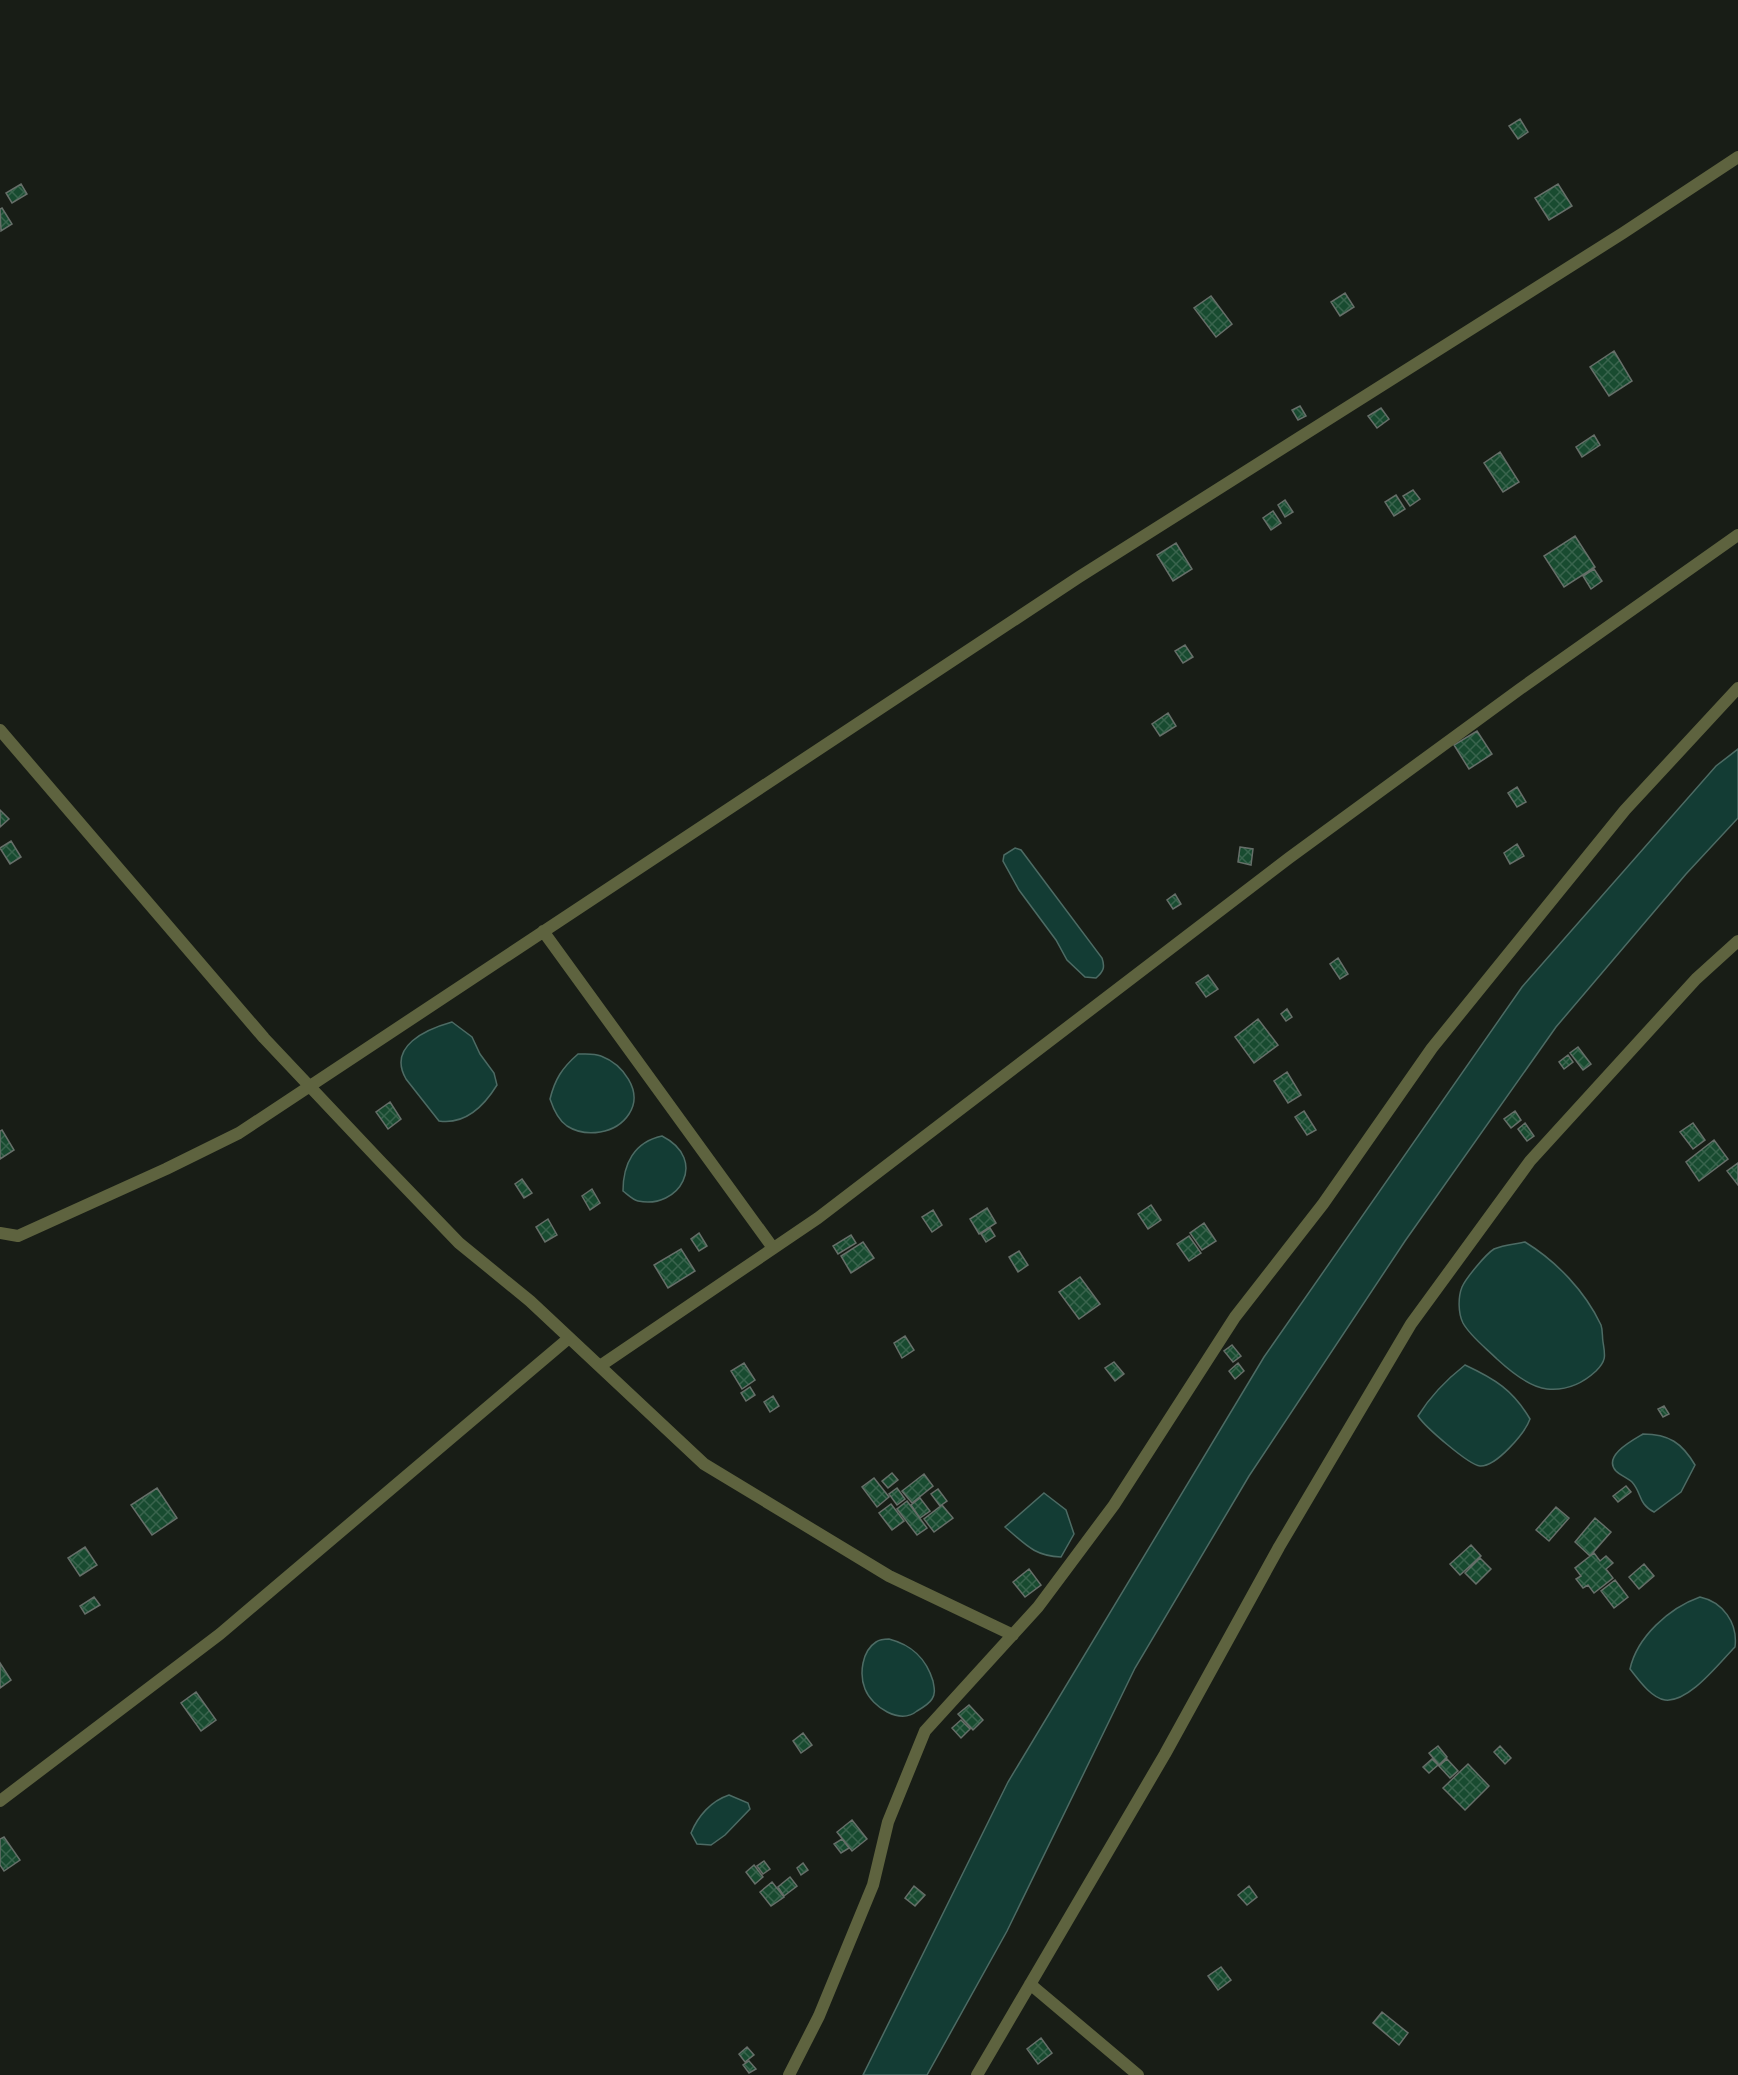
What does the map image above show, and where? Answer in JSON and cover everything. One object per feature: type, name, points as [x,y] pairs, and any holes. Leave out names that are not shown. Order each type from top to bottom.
[{"type":"street","points":[[0,1233],[18,1236],[239,1133],[1078,577],[1738,157]]},
{"type":"street","points":[[600,1366],[818,1218],[1289,858],[1520,689],[1738,535]]},
{"type":"street","points":[[789,2075],[819,2016],[873,1885],[888,1822],[925,1731],[1038,1607],[1114,1505],[1235,1317],[1323,1204],[1432,1048],[1625,810],[1738,688]]},
{"type":"street","points":[[0,730],[264,1038],[459,1243],[530,1301],[704,1464],[889,1576],[1013,1635]]},
{"type":"street","points":[[543,931],[773,1248]]},
{"type":"street","points":[[977,2075],[1165,1754],[1279,1547],[1411,1324],[1530,1161],[1696,979],[1738,941]]},
{"type":"street","points":[[0,1802],[220,1634],[569,1338]]},
{"type":"street","points":[[1030,1984],[1138,2075]]},
{"type":"water","points":[[1738,749],[1738,818],[1686,874],[1556,1027],[1405,1241],[1249,1476],[1135,1668],[1007,1931],[927,2075],[863,2075],[1008,1782],[1264,1357],[1522,987],[1716,766]]},
{"type":"water","points":[[1015,848],[1021,850],[1102,958],[1103,969],[1096,978],[1085,977],[1067,960],[1056,940],[1019,890],[1003,861],[1004,855]]},
{"type":"water","points":[[452,1022],[472,1037],[480,1054],[494,1073],[497,1085],[480,1107],[466,1117],[439,1121],[406,1079],[401,1067],[402,1057],[406,1048],[421,1034]]},
{"type":"water","points":[[578,1054],[601,1056],[616,1065],[629,1079],[634,1096],[633,1105],[623,1121],[609,1130],[592,1133],[575,1130],[561,1121],[556,1114],[550,1099],[554,1086],[563,1069]]},
{"type":"water","points":[[662,1136],[676,1146],[684,1158],[686,1169],[683,1181],[676,1191],[666,1198],[653,1202],[636,1200],[623,1191],[628,1163],[644,1143]]},
{"type":"water","points":[[1525,1242],[1548,1258],[1569,1278],[1587,1300],[1601,1325],[1605,1354],[1602,1364],[1585,1380],[1568,1388],[1540,1388],[1520,1378],[1474,1337],[1461,1319],[1459,1305],[1461,1291],[1476,1266],[1494,1249]]},
{"type":"water","points":[[1465,1365],[1502,1386],[1517,1400],[1530,1419],[1509,1448],[1487,1465],[1474,1464],[1457,1453],[1418,1416],[1439,1388]]},
{"type":"water","points":[[1643,1434],[1652,1434],[1674,1441],[1695,1465],[1681,1492],[1654,1512],[1645,1505],[1632,1482],[1618,1473],[1613,1465],[1613,1460],[1620,1449]]},
{"type":"water","points":[[1044,1493],[1066,1510],[1074,1534],[1061,1557],[1037,1552],[1005,1527]]},
{"type":"water","points":[[1700,1597],[1716,1604],[1727,1615],[1734,1630],[1735,1647],[1693,1689],[1674,1699],[1660,1699],[1645,1688],[1630,1669],[1634,1657],[1656,1625],[1677,1608]]},
{"type":"water","points":[[889,1639],[905,1645],[917,1654],[933,1681],[932,1699],[910,1715],[895,1715],[880,1708],[869,1696],[863,1683],[863,1663],[868,1651],[876,1642]]},
{"type":"water","points":[[729,1795],[748,1803],[750,1809],[725,1835],[711,1845],[697,1844],[691,1833],[697,1821],[711,1805]]},
{"type":"building","points":[[1520,119],[1528,132],[1518,139],[1509,126]]},
{"type":"building","points":[[21,184],[27,194],[12,203],[6,193]]},
{"type":"building","points":[[1558,184],[1572,206],[1549,220],[1535,198]]},
{"type":"building","points":[[2,208],[12,224],[1,231],[0,209]]},
{"type":"building","points":[[1345,293],[1354,307],[1340,316],[1331,302]]},
{"type":"building","points":[[1211,296],[1232,324],[1216,337],[1194,308]]},
{"type":"building","points":[[1614,351],[1632,381],[1609,396],[1590,367]]},
{"type":"building","points":[[1300,406],[1306,416],[1298,420],[1292,410]]},
{"type":"building","points":[[1381,408],[1389,419],[1377,428],[1368,416]]},
{"type":"building","points":[[1594,435],[1600,445],[1582,457],[1576,447]]},
{"type":"building","points":[[1500,452],[1519,482],[1503,492],[1484,463]]},
{"type":"building","points":[[1413,490],[1420,499],[1410,506],[1403,496]]},
{"type":"building","points":[[1396,495],[1405,509],[1394,516],[1385,502]]},
{"type":"building","points":[[1285,500],[1293,512],[1285,517],[1278,505]]},
{"type":"building","points":[[1273,511],[1281,523],[1271,530],[1263,518]]},
{"type":"building","points":[[1575,536],[1595,567],[1564,587],[1544,556]]},
{"type":"building","points":[[1176,543],[1192,569],[1173,581],[1157,555]]},
{"type":"building","points":[[1594,569],[1602,581],[1591,589],[1583,576]]},
{"type":"building","points":[[1185,645],[1193,657],[1183,663],[1175,651]]},
{"type":"building","points":[[1168,713],[1176,726],[1160,736],[1152,724]]},
{"type":"building","points":[[1477,731],[1492,754],[1469,769],[1454,745]]},
{"type":"building","points":[[1517,787],[1526,802],[1517,807],[1508,793]]},
{"type":"building","points":[[0,810],[9,819],[0,827]]},
{"type":"building","points":[[11,841],[21,857],[10,864],[0,848]]},
{"type":"building","points":[[1517,844],[1524,856],[1510,864],[1504,853]]},
{"type":"building","points":[[1240,847],[1253,849],[1251,865],[1238,862]]},
{"type":"building","points":[[1175,894],[1181,904],[1173,909],[1167,900]]},
{"type":"building","points":[[1338,958],[1348,974],[1340,979],[1330,964]]},
{"type":"building","points":[[1208,975],[1218,989],[1206,997],[1196,983]]},
{"type":"building","points":[[1287,1009],[1292,1017],[1286,1021],[1281,1014]]},
{"type":"building","points":[[1258,1019],[1278,1045],[1254,1063],[1235,1037]]},
{"type":"building","points":[[1578,1047],[1591,1064],[1583,1070],[1570,1053]]},
{"type":"building","points":[[1568,1055],[1573,1062],[1564,1069],[1559,1062]]},
{"type":"building","points":[[1287,1072],[1301,1095],[1288,1103],[1274,1081]]},
{"type":"building","points":[[390,1102],[401,1119],[388,1129],[376,1112]]},
{"type":"building","points":[[1304,1111],[1316,1130],[1307,1135],[1295,1117]]},
{"type":"building","points":[[1515,1111],[1521,1120],[1511,1128],[1504,1119]]},
{"type":"building","points":[[1525,1123],[1534,1136],[1527,1141],[1518,1129]]},
{"type":"building","points":[[1693,1123],[1705,1140],[1693,1149],[1680,1132]]},
{"type":"building","points":[[2,1130],[14,1150],[0,1159],[0,1131]]},
{"type":"building","points":[[1714,1140],[1728,1159],[1699,1181],[1686,1162]]},
{"type":"building","points":[[1738,1163],[1738,1185],[1727,1171]]},
{"type":"building","points":[[522,1179],[532,1193],[524,1198],[515,1184]]},
{"type":"building","points":[[592,1189],[600,1203],[590,1210],[582,1196]]},
{"type":"building","points":[[1151,1205],[1161,1220],[1148,1229],[1138,1214]]},
{"type":"building","points":[[987,1208],[996,1223],[979,1234],[970,1219]]},
{"type":"building","points":[[933,1210],[942,1225],[932,1232],[922,1217]]},
{"type":"building","points":[[548,1219],[557,1235],[545,1242],[536,1227]]},
{"type":"building","points":[[1204,1223],[1216,1241],[1202,1250],[1190,1233]]},
{"type":"building","points":[[990,1228],[995,1236],[986,1242],[981,1234]]},
{"type":"building","points":[[699,1233],[707,1246],[699,1251],[691,1239]]},
{"type":"building","points":[[851,1235],[856,1243],[838,1254],[833,1246]]},
{"type":"building","points":[[1189,1236],[1201,1253],[1189,1261],[1177,1244]]},
{"type":"building","points":[[863,1242],[874,1258],[851,1273],[841,1256]]},
{"type":"building","points":[[681,1249],[695,1271],[668,1288],[654,1265]]},
{"type":"building","points":[[1019,1251],[1028,1265],[1018,1272],[1009,1257]]},
{"type":"building","points":[[1080,1277],[1100,1304],[1079,1319],[1059,1292]]},
{"type":"building","points":[[905,1336],[914,1350],[902,1358],[894,1343]]},
{"type":"building","points":[[1232,1345],[1241,1356],[1233,1362],[1224,1351]]},
{"type":"building","points":[[1114,1362],[1124,1374],[1115,1381],[1105,1368]]},
{"type":"building","points":[[744,1363],[755,1380],[742,1389],[731,1371]]},
{"type":"building","points":[[1238,1363],[1244,1371],[1235,1379],[1229,1371]]},
{"type":"building","points":[[750,1387],[755,1395],[746,1401],[741,1393]]},
{"type":"building","points":[[773,1396],[779,1406],[770,1412],[764,1402]]},
{"type":"building","points":[[1664,1406],[1669,1414],[1663,1417],[1658,1409]]},
{"type":"building","points":[[892,1473],[898,1480],[888,1488],[882,1481]]},
{"type":"building","points":[[924,1474],[933,1486],[912,1503],[902,1491]]},
{"type":"building","points":[[874,1478],[889,1497],[877,1507],[862,1487]]},
{"type":"building","points":[[1626,1486],[1631,1492],[1618,1502],[1613,1496]]},
{"type":"building","points":[[157,1488],[177,1518],[152,1535],[131,1505]]},
{"type":"building","points":[[897,1488],[905,1499],[897,1505],[889,1494]]},
{"type":"building","points":[[938,1489],[947,1501],[940,1506],[931,1494]]},
{"type":"building","points":[[920,1498],[930,1511],[920,1518],[911,1505]]},
{"type":"building","points":[[907,1501],[927,1528],[917,1535],[897,1509]]},
{"type":"building","points":[[891,1504],[904,1521],[892,1530],[879,1513]]},
{"type":"building","points":[[942,1505],[953,1518],[934,1532],[924,1519]]},
{"type":"building","points":[[1556,1507],[1569,1518],[1549,1541],[1536,1530]]},
{"type":"building","points":[[1595,1518],[1611,1532],[1590,1556],[1575,1542]]},
{"type":"building","points":[[1471,1545],[1481,1556],[1460,1575],[1450,1564]]},
{"type":"building","points":[[85,1547],[97,1565],[80,1576],[68,1558]]},
{"type":"building","points":[[1594,1553],[1600,1561],[1606,1556],[1613,1563],[1606,1569],[1613,1578],[1594,1593],[1588,1585],[1583,1588],[1576,1579],[1581,1576],[1575,1568]]},
{"type":"building","points":[[1480,1558],[1491,1569],[1476,1584],[1465,1573]]},
{"type":"building","points":[[1644,1564],[1654,1576],[1639,1589],[1629,1577]]},
{"type":"building","points":[[1029,1569],[1041,1585],[1025,1597],[1013,1582]]},
{"type":"building","points":[[1615,1580],[1628,1597],[1614,1608],[1601,1591]]},
{"type":"building","points":[[94,1597],[100,1605],[85,1614],[80,1606]]},
{"type":"building","points":[[0,1663],[11,1680],[0,1688]]},
{"type":"building","points":[[196,1692],[216,1720],[201,1731],[181,1703]]},
{"type":"building","points":[[969,1705],[983,1720],[973,1730],[958,1714]]},
{"type":"building","points":[[961,1720],[970,1729],[961,1738],[952,1728]]},
{"type":"building","points":[[803,1733],[812,1745],[801,1753],[793,1741]]},
{"type":"building","points":[[1438,1746],[1447,1757],[1439,1765],[1429,1753]]},
{"type":"building","points":[[1500,1746],[1511,1758],[1505,1764],[1494,1752]]},
{"type":"building","points":[[1432,1759],[1438,1765],[1429,1773],[1423,1767]]},
{"type":"building","points":[[1447,1759],[1458,1771],[1450,1778],[1439,1766]]},
{"type":"building","points":[[1468,1764],[1489,1786],[1465,1810],[1443,1788]]},
{"type":"building","points":[[852,1820],[867,1839],[852,1851],[837,1832]]},
{"type":"building","points":[[4,1837],[20,1860],[4,1871],[0,1865],[0,1839]]},
{"type":"building","points":[[842,1839],[849,1848],[841,1853],[834,1844]]},
{"type":"building","points":[[764,1861],[770,1869],[763,1874],[757,1866]]},
{"type":"building","points":[[803,1863],[808,1870],[801,1875],[797,1868]]},
{"type":"building","points":[[754,1865],[763,1877],[755,1884],[746,1872]]},
{"type":"building","points":[[790,1877],[797,1886],[784,1896],[778,1887]]},
{"type":"building","points":[[772,1882],[784,1897],[771,1906],[760,1892]]},
{"type":"building","points":[[914,1886],[925,1895],[915,1906],[905,1898]]},
{"type":"building","points":[[1249,1886],[1257,1897],[1247,1905],[1238,1895]]},
{"type":"building","points":[[1221,1967],[1231,1980],[1218,1990],[1208,1976]]},
{"type":"building","points":[[1382,2012],[1408,2033],[1399,2045],[1373,2023]]},
{"type":"building","points":[[1041,2038],[1052,2053],[1038,2064],[1027,2049]]},
{"type":"building","points":[[747,2047],[754,2055],[745,2062],[739,2054]]},
{"type":"building","points":[[749,2061],[756,2069],[749,2073],[743,2065]]}]
